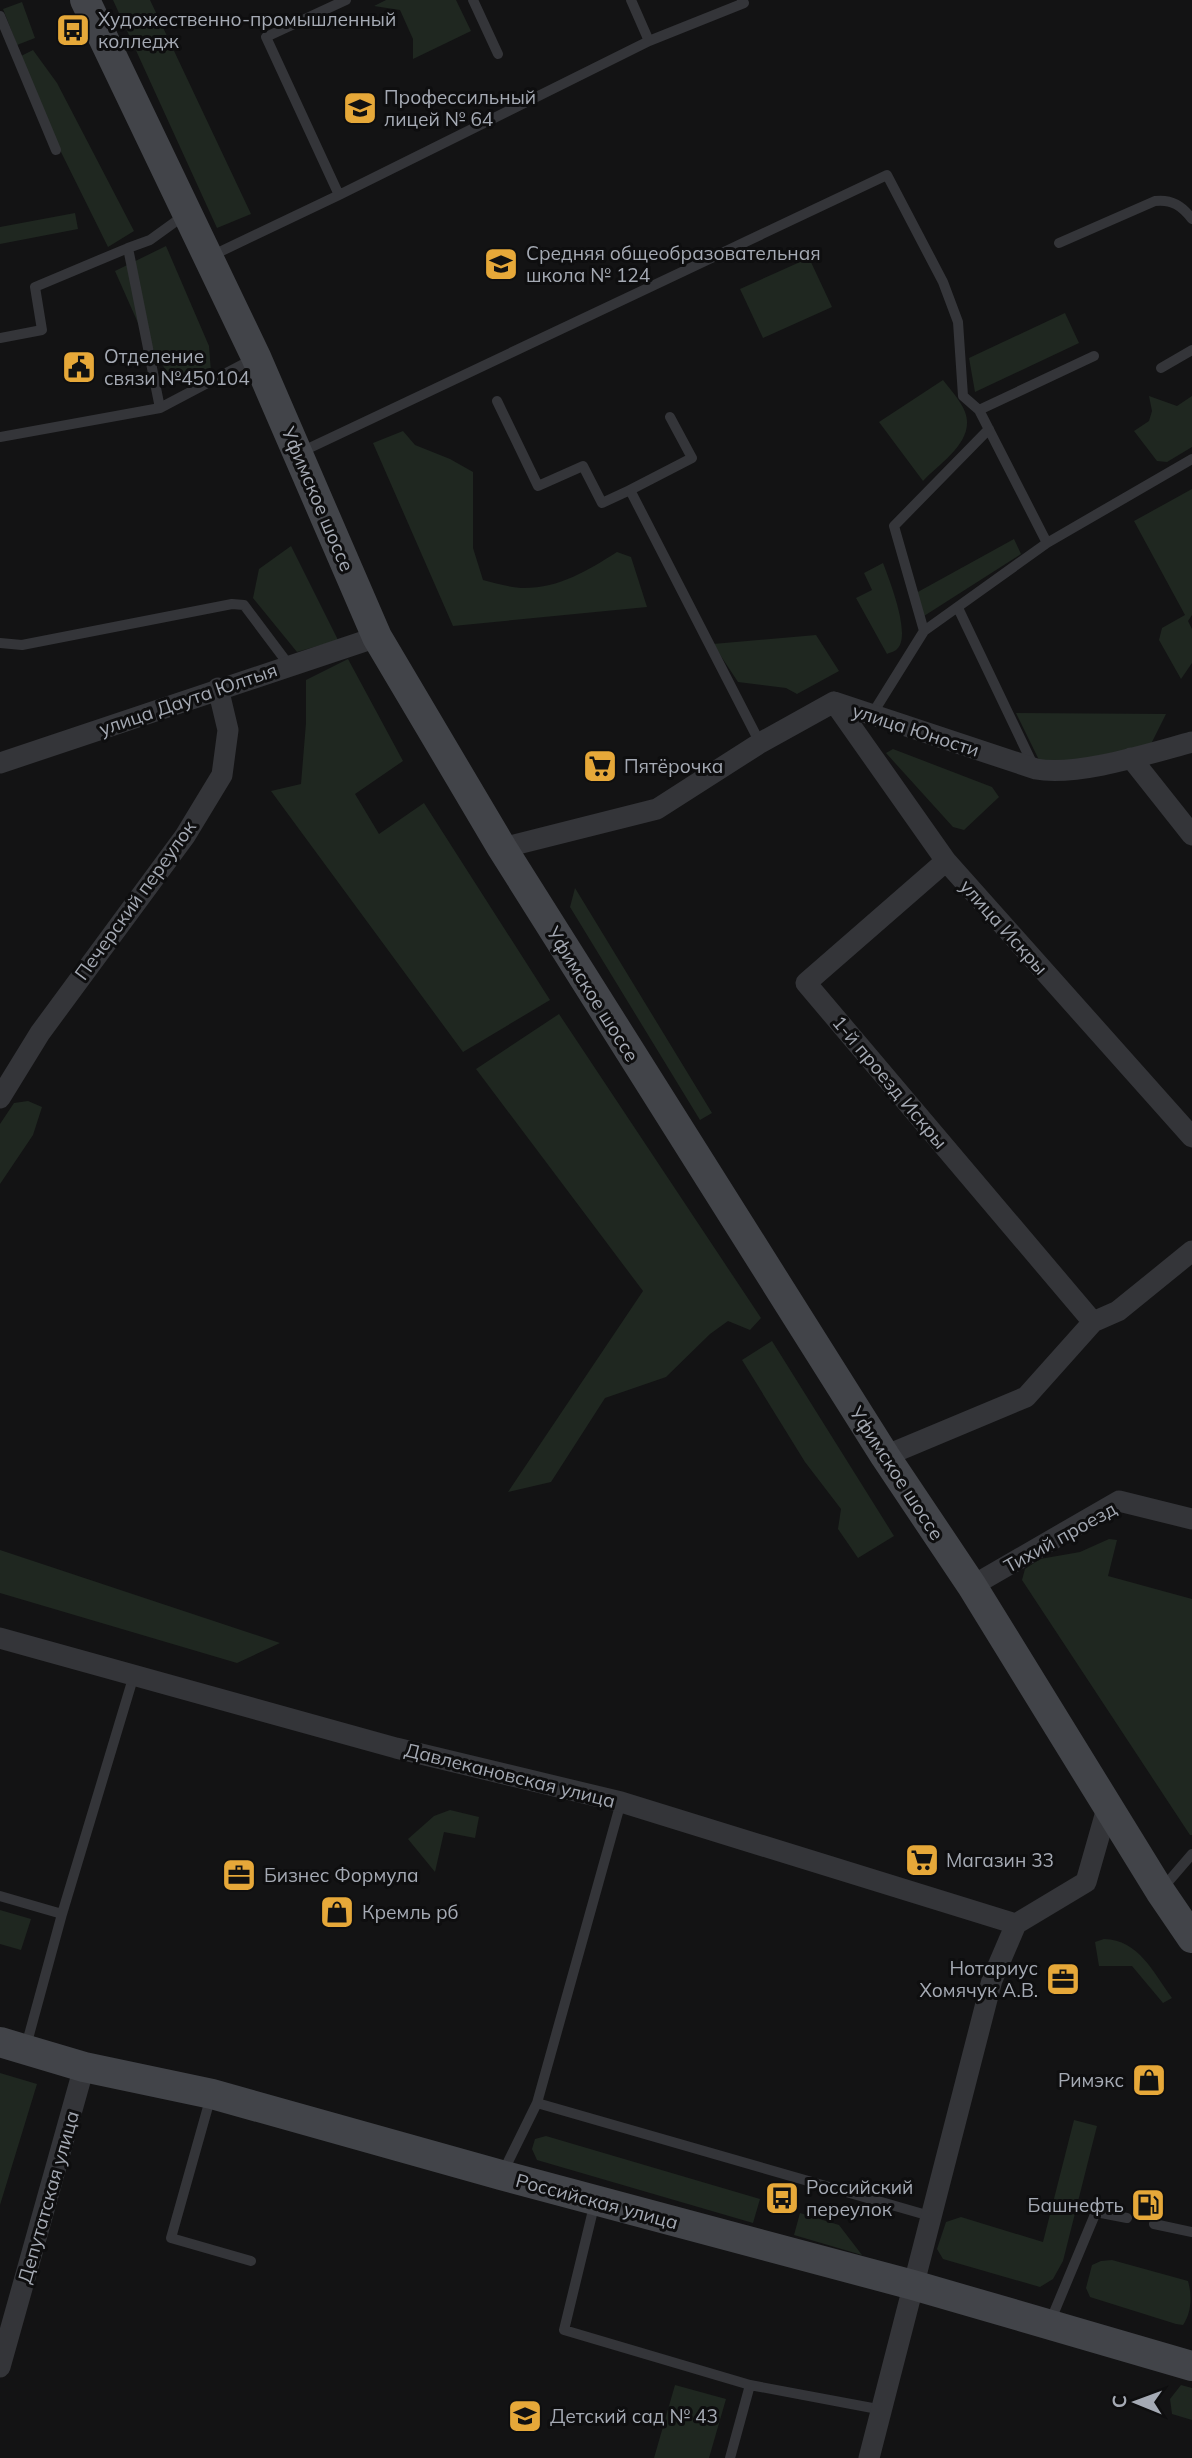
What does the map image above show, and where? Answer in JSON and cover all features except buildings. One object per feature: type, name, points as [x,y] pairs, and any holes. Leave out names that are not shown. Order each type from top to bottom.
[{"type":"main road","name":"Уфимское шоссе","points":[[85,0],[256,357],[377,637],[502,848],[1192,1938]]},
{"type":"main road","name":"Российская улица","points":[[12,2045],[84,2067],[212,2094],[501,2175],[913,2285],[1192,2366]]},
{"type":"street","name":"улица Даута Юлтыя","points":[[0,763],[377,637]]},
{"type":"street","name":"Печерский переулок","points":[[0,1098],[40,1033],[185,836],[222,775],[228,730],[218,688]]},
{"type":"street","name":"улица Юности","points":[[502,848],[657,809],[760,743],[834,702],[1036,769],[1053,772],[1131,758],[1192,742]]},
{"type":"street","name":"улица Искры","points":[[834,702],[946,861],[1192,1137]]},
{"type":"street","points":[[1131,758],[1192,835]]},
{"type":"street","name":"1-й проезд Искры","points":[[946,861],[806,983],[1093,1322]]},
{"type":"street","points":[[885,1456],[1026,1396],[1093,1322],[1118,1311],[1192,1251]]},
{"type":"street","name":"Тихий проезд","points":[[972,1587],[1119,1501],[1191,1518]]},
{"type":"street","name":"Давлекановская улица","points":[[0,1638],[396,1748],[621,1802],[1016,1924]]},
{"type":"street","points":[[869,2458],[992,1980],[1016,1924],[1086,1882],[1108,1805]]},
{"type":"street","name":"Депутатская улица","points":[[0,2367],[84,2067]]},
{"type":"lane","points":[[339,195],[266,37],[346,0]]},
{"type":"lane","points":[[473,0],[499,54]]},
{"type":"lane","points":[[631,0],[649,41]]},
{"type":"lane","points":[[209,257],[649,41],[744,3],[742,0]]},
{"type":"lane","points":[[0,16],[56,150]]},
{"type":"lane","points":[[298,454],[887,175],[943,282],[958,322],[963,397],[979,410],[1047,543]]},
{"type":"lane","points":[[1059,243],[1155,201],[1178,205],[1192,219]]},
{"type":"lane","points":[[0,338],[43,330],[35,287],[150,240],[188,212]]},
{"type":"lane","points":[[128,248],[160,408]]},
{"type":"lane","points":[[1161,368],[1192,350]]},
{"type":"lane","points":[[979,410],[1094,356]]},
{"type":"lane","points":[[0,437],[160,408],[256,357]]},
{"type":"lane","points":[[497,401],[538,486],[583,466],[601,503],[692,458],[670,417]]},
{"type":"lane","points":[[924,631],[894,526],[989,429]]},
{"type":"lane","points":[[872,716],[924,631],[1047,543],[1192,459]]},
{"type":"lane","points":[[630,489],[760,743]]},
{"type":"lane","points":[[0,643],[22,645],[232,604],[244,605],[289,665]]},
{"type":"lane","points":[[958,608],[1036,769]]},
{"type":"lane","points":[[12,2045],[62,1914],[134,1675]]},
{"type":"lane","points":[[501,2175],[537,2103],[621,1802]]},
{"type":"lane","points":[[1160,1891],[1192,1854]]},
{"type":"lane","points":[[0,1896],[62,1914]]},
{"type":"lane","points":[[212,2094],[170,2238],[251,2261]]},
{"type":"lane","points":[[537,2103],[930,2216]]},
{"type":"lane","points":[[596,2200],[564,2330],[750,2385],[883,2410]]},
{"type":"lane","points":[[1049,2325],[1096,2212],[1128,2218]]},
{"type":"lane","points":[[1154,2224],[1192,2232]]},
{"type":"lane","points":[[730,2458],[750,2385]]},
{"type":"shaded area","points":[[113,0],[150,0],[251,214],[217,228]]},
{"type":"shaded area","points":[[386,0],[456,0],[471,31],[413,59],[413,39],[400,10],[374,6]]},
{"type":"shaded area","points":[[22,2],[35,38],[17,45],[3,9]]},
{"type":"shaded area","points":[[33,50],[57,83],[134,231],[108,247],[59,148],[21,56]]},
{"type":"shaded area","points":[[75,213],[78,229],[0,244],[0,227]]},
{"type":"shaded area","points":[[166,246],[209,346],[211,372],[188,381],[166,371],[138,323],[115,271]]},
{"type":"shaded area","points":[[809,258],[832,307],[763,338],[740,289]]},
{"type":"shaded area","points":[[1065,313],[1079,343],[975,392],[969,358]]},
{"type":"shaded area","points":[[943,380],[958,399],[967,423],[961,442],[923,481],[879,422]]},
{"type":"shaded area","points":[[1149,396],[1177,406],[1192,396],[1192,447],[1167,462],[1157,461],[1134,431],[1149,421],[1152,411]]},
{"type":"shaded area","points":[[403,431],[415,445],[473,472],[473,548],[483,580],[506,586],[535,588],[560,582],[583,572],[617,552],[631,557],[647,607],[453,626],[373,443]]},
{"type":"shaded area","points":[[1192,489],[1192,615],[1188,621],[1192,629],[1192,663],[1181,679],[1159,640],[1162,628],[1185,615],[1134,521]]},
{"type":"shaded area","points":[[1014,539],[1021,554],[924,616],[916,593]]},
{"type":"shaded area","points":[[291,546],[338,640],[297,652],[253,598],[259,569]]},
{"type":"shaded area","points":[[883,563],[898,607],[902,632],[897,649],[887,654],[856,598],[872,590],[864,573]]},
{"type":"shaded area","points":[[816,635],[839,671],[797,694],[786,688],[738,682],[713,644]]},
{"type":"shaded area","points":[[348,659],[403,761],[355,794],[379,834],[424,803],[550,1000],[463,1052],[271,791],[301,784],[306,680]]},
{"type":"shaded area","points":[[1016,713],[1166,714],[1150,746],[1070,761],[1039,760]]},
{"type":"shaded area","points":[[893,749],[992,787],[999,797],[964,830],[953,827],[886,753]]},
{"type":"shaded area","points":[[575,888],[712,1113],[700,1120],[570,907]]},
{"type":"shaded area","points":[[559,1014],[761,1318],[750,1330],[728,1321],[710,1334],[666,1377],[605,1398],[551,1482],[508,1492],[643,1291],[476,1069]]},
{"type":"shaded area","points":[[28,1101],[42,1107],[33,1135],[0,1184],[0,1124],[14,1103]]},
{"type":"shaded area","points":[[772,1341],[894,1536],[858,1558],[838,1529],[841,1509],[805,1462],[742,1360]]},
{"type":"shaded area","points":[[1109,1539],[1117,1540],[1108,1576],[1192,1599],[1192,1835],[1022,1580],[1025,1569],[1040,1559],[1080,1552]]},
{"type":"shaded area","points":[[0,1550],[280,1643],[237,1663],[0,1593]]},
{"type":"shaded area","points":[[450,1810],[479,1817],[475,1838],[444,1832],[435,1872],[408,1839],[434,1816]]},
{"type":"shaded area","points":[[0,1910],[31,1919],[21,1950],[0,1944]]},
{"type":"shaded area","points":[[1104,1939],[1127,1945],[1136,1951],[1172,1998],[1163,2003],[1132,1966],[1099,1966],[1095,1942]]},
{"type":"shaded area","points":[[0,2073],[37,2084],[0,2205]]},
{"type":"shaded area","points":[[1074,2120],[1097,2126],[1063,2261],[1053,2279],[1040,2287],[943,2259],[937,2249],[946,2222],[961,2217],[1043,2242]]},
{"type":"shaded area","points":[[546,2136],[760,2199],[753,2223],[537,2160],[532,2149],[535,2139]]},
{"type":"shaded area","points":[[800,2213],[839,2225],[862,2255],[794,2235]]},
{"type":"shaded area","points":[[1112,2260],[1188,2281],[1190,2303],[1183,2325],[1090,2297],[1086,2288],[1092,2265]]},
{"type":"shaded area","points":[[675,2385],[726,2399],[709,2458],[654,2458]]},
{"type":"shaded area","points":[[1181,2385],[1192,2388],[1192,2420],[1172,2414],[1170,2399]]},
{"type":"place","name":"Художественно-промышленный колледж","points":[[73,30]]},
{"type":"place","name":"Профессильный лицей № 64","points":[[360,108]]},
{"type":"place","name":"Средняя общеобразовательная школа № 124","points":[[501,264]]},
{"type":"place","name":"Отделение связи №450104","points":[[79,367]]},
{"type":"place","name":"Пятёрочка","points":[[600,766]]},
{"type":"place","name":"Магазин 33","points":[[922,1860]]},
{"type":"place","name":"Бизнес Формула","points":[[239,1875]]},
{"type":"place","name":"Кремль рб","points":[[337,1912]]},
{"type":"place","name":"Нотариус Хомячук А.В.","points":[[1063,1979]]},
{"type":"place","name":"Римэкс","points":[[1149,2080]]},
{"type":"place","name":"Российский переулок","points":[[782,2198]]},
{"type":"place","name":"Башнефть","points":[[1148,2205]]},
{"type":"place","name":"Детский сад № 43","points":[[525,2416]]}]
